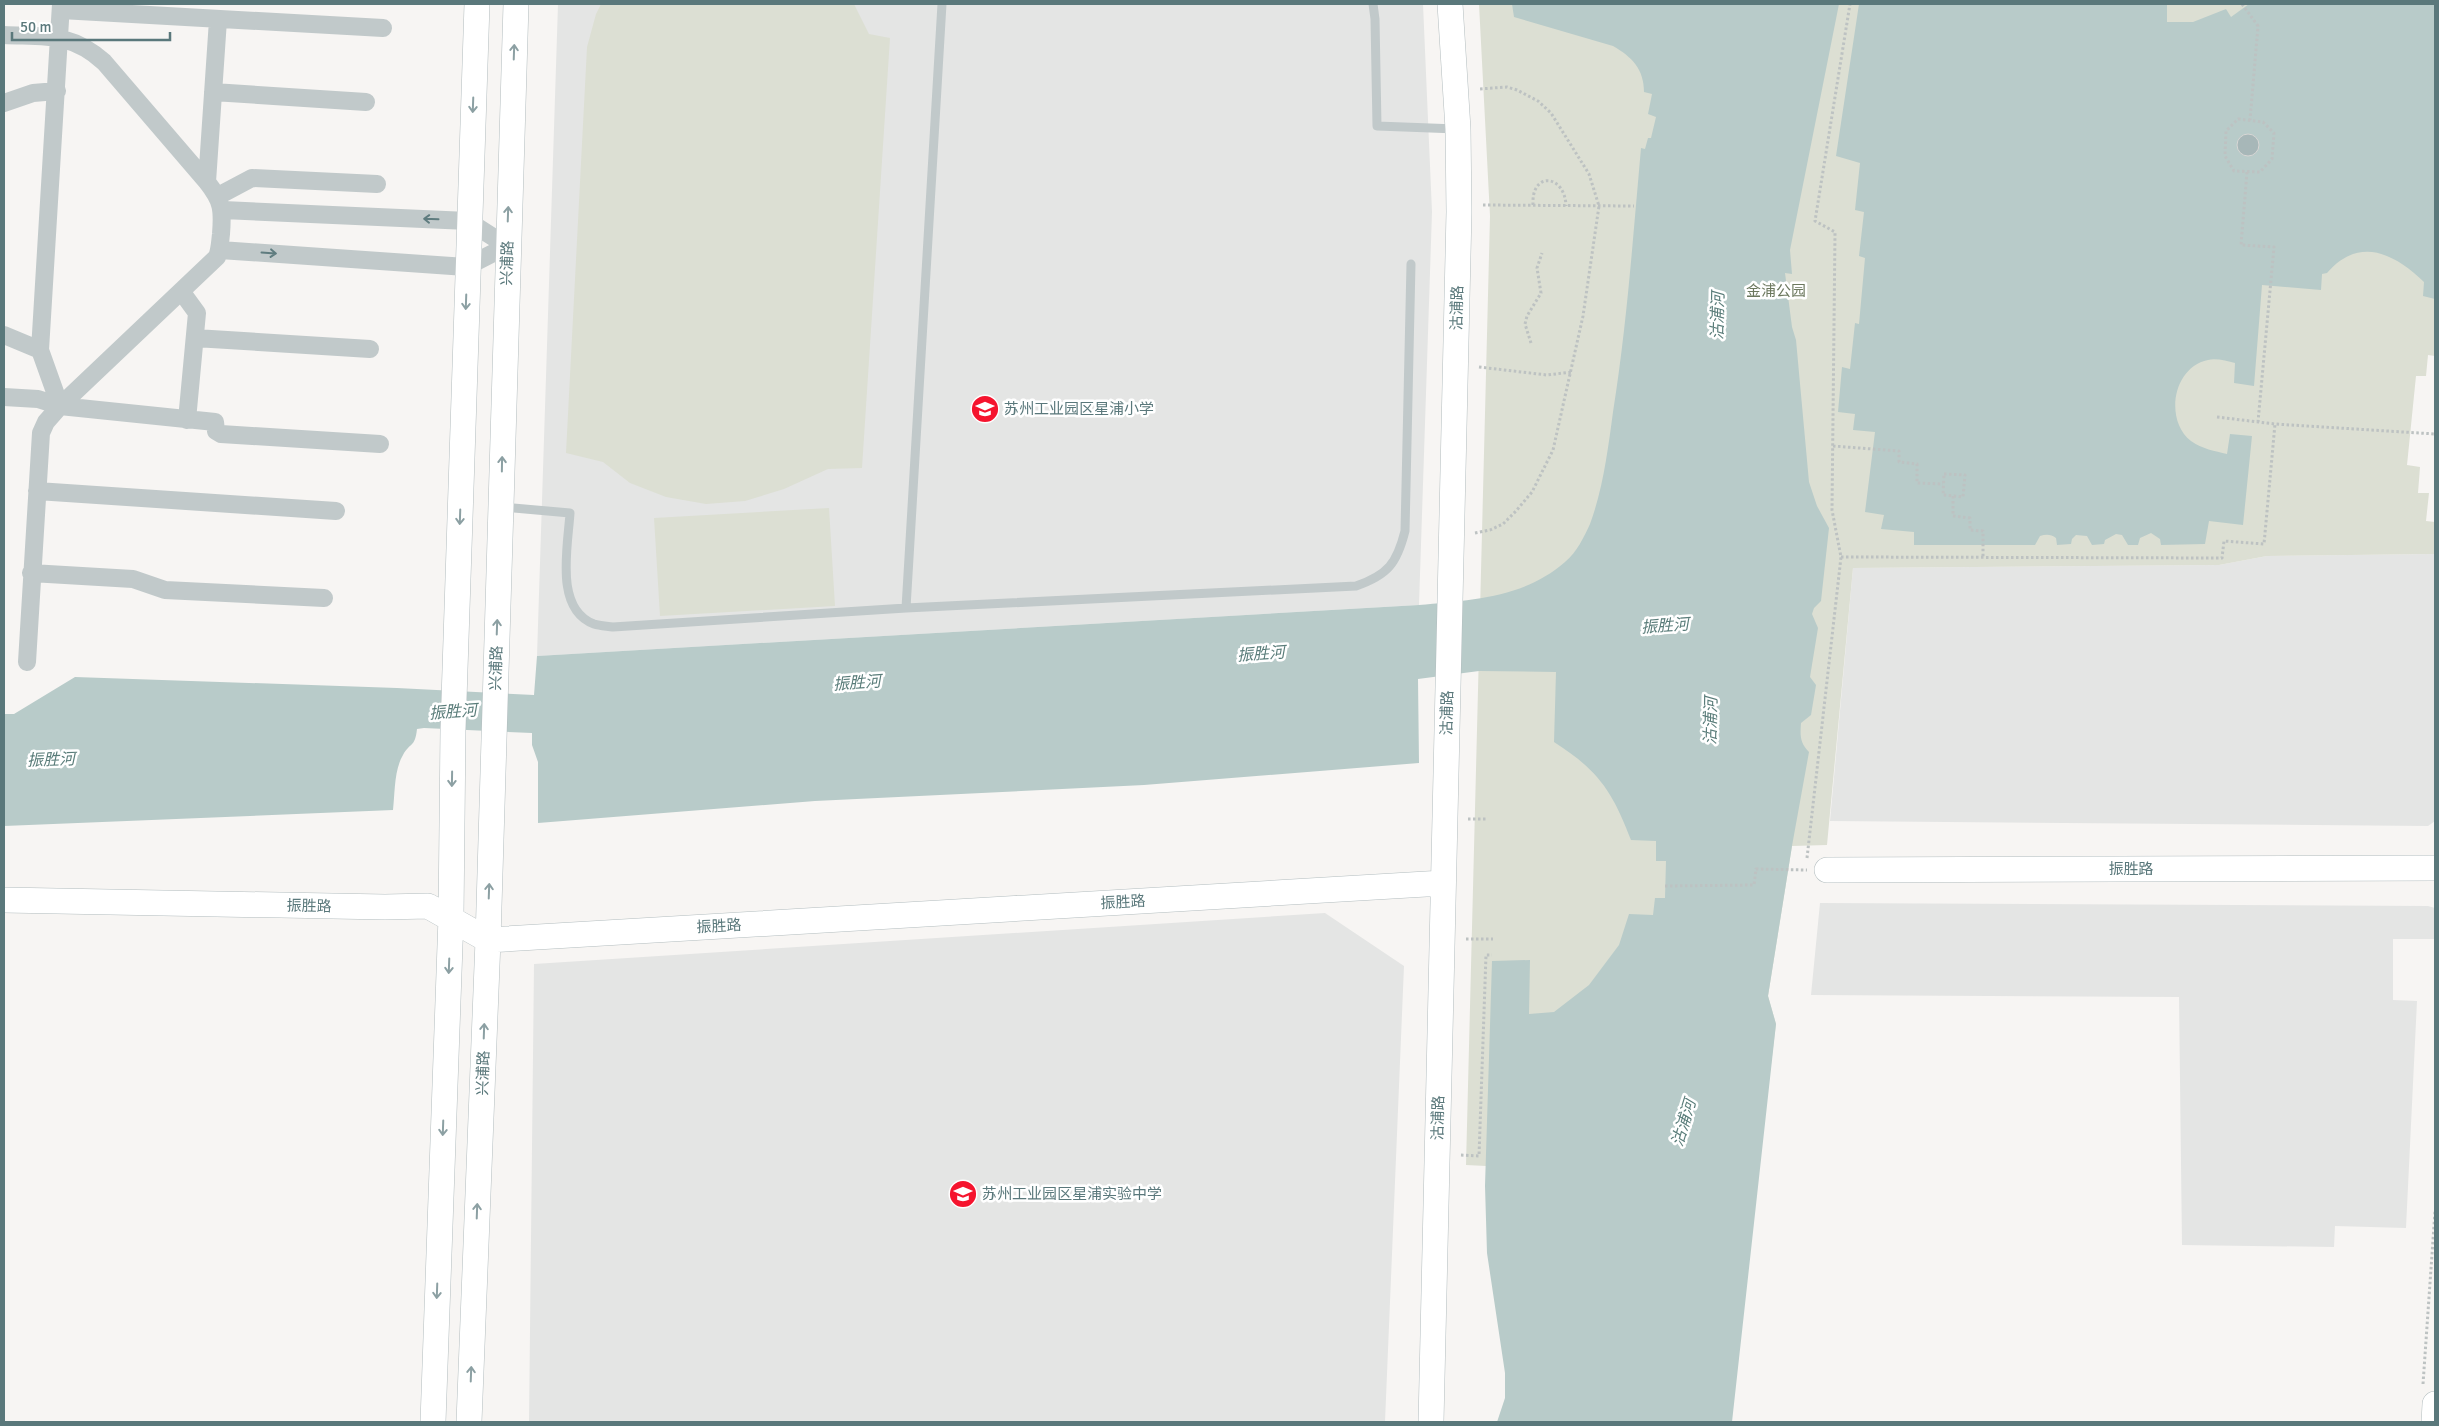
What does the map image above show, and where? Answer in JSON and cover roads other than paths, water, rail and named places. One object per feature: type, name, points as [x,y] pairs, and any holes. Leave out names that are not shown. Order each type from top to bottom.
[{"type":"street","points":[[433,1422],[451,917],[453,730],[466,267],[476,4]]},
{"type":"street","name":"兴浦路","points":[[469,1422],[488,940],[507,246],[516,4]]},
{"type":"street","name":"沽浦路","points":[[1431,1422],[1459,212],[1458,129],[1450,4]]},
{"type":"street","points":[[60,406],[40,350],[61,7],[218,20],[383,28]]},
{"type":"street","points":[[27,662],[41,433],[46,422],[60,406],[217,257],[220,250],[216,196],[213,92],[218,20]]},
{"type":"street","points":[[4,35],[60,38],[76,42],[91,51],[104,62],[216,196],[468,221],[507,246]]},
{"type":"street","points":[[4,103],[33,93],[57,92]]},
{"type":"street","points":[[213,92],[366,102]]},
{"type":"street","points":[[216,196],[252,178],[377,184]]},
{"type":"street","points":[[220,250],[466,267],[507,246]]},
{"type":"street","points":[[181,291],[197,313],[187,420]]},
{"type":"street","points":[[4,335],[40,350]]},
{"type":"street","points":[[195,338],[370,349]]},
{"type":"street","points":[[4,396],[38,399],[60,406],[215,422],[216,431],[221,434],[380,444]]},
{"type":"street","points":[[37,491],[336,511]]},
{"type":"street","points":[[31,573],[133,580],[165,590],[324,598]]},
{"type":"street","name":"振胜路","points":[[1816,870],[2435,868]]},
{"type":"street","name":"振胜路","points":[[4,900],[375,907],[428,906],[451,917],[488,940],[1443,883]]},
{"type":"street","points":[[2429,1399],[2434,1422]]},
{"type":"lane","points":[[906,608],[942,4]]},
{"type":"lane","points":[[1372,4],[1376,19],[1377,126],[1458,129]]},
{"type":"lane","points":[[501,507],[570,513],[566,579],[568,595],[576,611],[593,623],[613,627],[906,608],[1356,586],[1376,580],[1389,568],[1400,551],[1405,531],[1411,264]]},
{"type":"water","points":[[1512,4],[1839,4],[1790,250],[1792,274],[1785,273],[1792,327],[1796,340],[1809,482],[1817,506],[1829,528],[1821,601],[1814,608],[1812,614],[1818,628],[1810,677],[1816,685],[1811,715],[1801,723],[1801,739],[1809,752],[1768,996],[1776,1024],[1732,1422],[1497,1422],[1505,1398],[1505,1373],[1487,1253],[1485,1186],[1492,961],[1530,960],[1529,1014],[1554,1012],[1589,985],[1619,945],[1629,914],[1653,915],[1655,898],[1665,898],[1666,861],[1656,861],[1656,841],[1631,840],[1617,808],[1602,784],[1582,763],[1554,742],[1556,672],[1479,671],[1418,679],[1419,763],[1144,785],[815,801],[538,823],[538,762],[532,745],[532,733],[424,728],[417,729],[414,742],[400,761],[396,775],[393,810],[4,826],[4,714],[14,714],[75,677],[397,688],[534,695],[537,656],[1419,605],[1477,599],[1496,595],[1532,583],[1549,574],[1573,554],[1583,539],[1590,524],[1602,483],[1622,346],[1641,148],[1645,149],[1648,138],[1651,138],[1656,117],[1648,114],[1652,94],[1644,92],[1639,70],[1636,64],[1626,55],[1613,46],[1514,17]]},
{"type":"water","points":[[1859,4],[2167,4],[2167,22],[2193,22],[2226,9],[2231,17],[2249,4],[2435,4],[2435,299],[2423,296],[2424,282],[2401,263],[2376,253],[2364,252],[2351,255],[2339,262],[2327,273],[2322,274],[2321,290],[2262,285],[2254,386],[2234,383],[2235,363],[2214,359],[2196,365],[2180,383],[2176,395],[2175,408],[2177,420],[2183,432],[2195,444],[2227,454],[2230,434],[2252,436],[2243,525],[2209,521],[2205,544],[2161,545],[2160,539],[2151,533],[2140,538],[2138,545],[2128,545],[2122,535],[2116,534],[2105,540],[2104,544],[2092,545],[2087,536],[2076,535],[2072,539],[2071,544],[2057,545],[2056,538],[2046,535],[2040,536],[2035,545],[1914,545],[1914,532],[1881,529],[1884,515],[1865,512],[1875,432],[1853,430],[1855,414],[1838,412],[1842,367],[1850,369],[1855,323],[1859,324],[1865,258],[1859,256],[1864,212],[1855,210],[1860,163],[1836,156]]},
{"type":"place","name":"苏州工业园区星浦小学","points":[[985,409]]},
{"type":"place","name":"苏州工业园区星浦实验中学","points":[[963,1194]]},
{"type":"park label","name":"金浦公园","points":[[1776,291]]},
{"type":"water label","name":"沽浦河","points":[[1718,316]]},
{"type":"water label","name":"振胜河","points":[[1665,626]]},
{"type":"water label","name":"振胜河","points":[[1261,654]]},
{"type":"water label","name":"振胜河","points":[[857,683]]},
{"type":"water label","name":"振胜河","points":[[453,712]]},
{"type":"water label","name":"沽浦河","points":[[1711,721]]},
{"type":"water label","name":"振胜河","points":[[51,760]]},
{"type":"water label","name":"沽浦河","points":[[1684,1123]]}]
